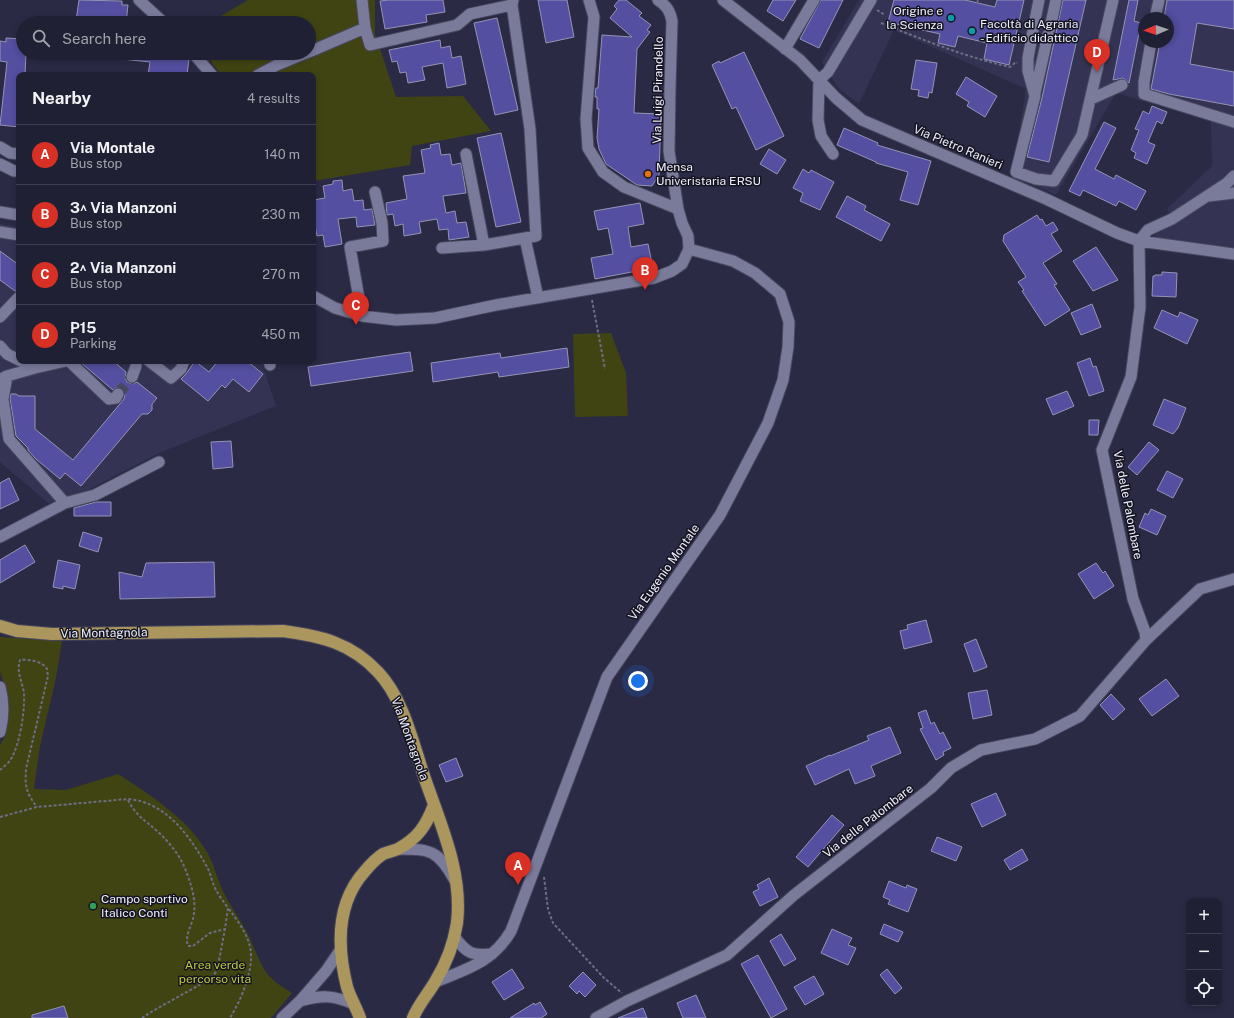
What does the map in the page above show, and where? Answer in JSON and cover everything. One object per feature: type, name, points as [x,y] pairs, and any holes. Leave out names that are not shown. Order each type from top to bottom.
[{"type":"main road","name":"Via Montagnola","points":[[0,626],[17,631],[52,634],[283,631],[312,635],[337,643],[360,656],[379,672],[394,695],[406,722],[434,805],[441,821],[451,855],[458,905],[454,936],[444,964],[435,982],[413,1017]]},
{"type":"main road","points":[[359,1013],[348,988],[340,949],[342,914],[348,896],[358,878],[369,866],[383,855],[398,849],[424,828],[434,805]]},
{"type":"street","points":[[139,0],[156,16]]},
{"type":"street","points":[[362,0],[365,28],[370,45],[457,25],[470,14],[513,3],[530,129],[536,236],[484,245],[442,248]]},
{"type":"street","points":[[589,0],[594,17],[586,119],[588,148],[603,172],[624,187],[678,209]]},
{"type":"street","name":"Via Luigi Pirandello","points":[[658,0],[666,6],[671,14],[672,21],[669,151],[678,209],[688,236],[689,249]]},
{"type":"street","name":"Via Pietro Ranieri","points":[[723,0],[822,78],[836,98],[862,120],[1046,199],[1117,233],[1139,241],[1234,254]]},
{"type":"street","points":[[785,49],[814,0]]},
{"type":"street","points":[[833,154],[821,136],[818,120],[822,78],[870,0]]},
{"type":"street","points":[[1035,96],[1028,71],[1028,58],[1038,0]]},
{"type":"street","points":[[1054,181],[1036,179],[1016,172],[1035,96],[1056,0]]},
{"type":"street","points":[[1046,199],[1054,181],[1082,135],[1113,0]]},
{"type":"street","points":[[1156,12],[1159,0]]},
{"type":"street","points":[[316,49],[365,28]]},
{"type":"street","points":[[1150,48],[1144,82],[1144,94],[1234,122]]},
{"type":"street","points":[[199,60],[209,72]]},
{"type":"street","points":[[264,72],[289,60]]},
{"type":"street","points":[[1091,99],[1122,85]]},
{"type":"street","points":[[0,147],[10,153],[16,154]]},
{"type":"street","points":[[466,154],[484,245]]},
{"type":"street","points":[[0,164],[16,171]]},
{"type":"street","points":[[1139,241],[1148,230],[1158,224],[1172,219],[1227,183],[1234,174]]},
{"type":"street","points":[[1158,224],[1169,213],[1223,177],[1234,174]]},
{"type":"street","points":[[362,316],[350,247],[383,241],[382,223],[375,192]]},
{"type":"street","points":[[1206,196],[1234,193]]},
{"type":"street","points":[[0,212],[16,215]]},
{"type":"street","points":[[0,232],[16,235]]},
{"type":"street","points":[[525,238],[538,298]]},
{"type":"street","name":"Via delle Palombare","points":[[1139,241],[1140,307],[1131,377],[1102,450],[1133,599],[1145,632],[1146,640]]},
{"type":"street","points":[[316,298],[334,308],[362,316],[396,320],[435,318],[496,305],[654,278],[672,271],[682,264],[689,249]]},
{"type":"street","name":"Via Eugenio Montale","points":[[435,982],[473,967],[500,947],[511,931],[607,677],[720,515],[768,423],[783,380],[788,347],[789,322],[780,294],[755,273],[733,261],[689,249]]},
{"type":"street","points":[[0,317],[16,300]]},
{"type":"street","points":[[0,346],[7,354],[16,359]]},
{"type":"street","points":[[26,364],[35,368]]},
{"type":"street","points":[[54,364],[3,378],[3,399],[9,439],[65,503]]},
{"type":"street","points":[[71,364],[109,399],[116,398],[118,394]]},
{"type":"street","points":[[132,377],[136,364]]},
{"type":"street","points":[[153,364],[171,378],[181,370],[183,364]]},
{"type":"street","points":[[0,537],[65,503],[95,495],[159,462]]},
{"type":"street","name":"Via delle Palombare","points":[[596,1018],[627,1000],[727,955],[794,895],[931,788],[951,768],[981,750],[1035,739],[1080,716],[1146,640],[1200,589],[1234,579]]},
{"type":"street","points":[[0,687],[3,698],[4,717],[0,732]]},
{"type":"street","points":[[398,849],[421,849],[441,858],[455,881]]},
{"type":"street","points":[[454,936],[469,953],[474,955],[492,954]]},
{"type":"street","points":[[282,1018],[300,1001],[326,971],[340,949]]},
{"type":"street","points":[[300,1001],[327,996],[342,999],[359,1013]]},
{"type":"path","points":[[878,11],[885,15]]},
{"type":"path","points":[[882,22],[937,45],[982,61],[1010,67],[1016,62]]},
{"type":"path","points":[[590,289],[605,369]]},
{"type":"path","points":[[0,770],[11,760],[17,742],[24,705],[24,693],[18,667],[20,660],[25,659],[43,665],[47,670],[48,676],[26,769],[25,783],[28,796],[37,807]]},
{"type":"path","points":[[128,799],[133,810],[170,844],[178,854],[185,869],[191,884],[194,907],[194,914],[186,940],[188,946],[193,946],[210,933],[226,929]]},
{"type":"path","points":[[0,817],[37,807],[128,799],[137,800],[158,808],[171,817],[186,833],[208,868],[215,890],[239,924],[250,947],[251,963],[239,1004],[230,1018]]},
{"type":"path","points":[[544,874],[548,910],[553,923],[604,978],[615,988],[621,991],[627,1000]]},
{"type":"path","points":[[142,1018],[210,979],[217,971],[226,929],[228,908]]},
{"type":"shaded area","points":[[859,0],[1234,0],[1234,250],[1150,238],[1175,224],[1167,209],[1212,166],[1211,121],[1116,93],[1056,195],[1012,175],[1026,89],[894,30],[859,104],[839,89],[822,62]]},
{"type":"shaded area","points":[[0,224],[16,227],[16,364],[262,364],[276,406],[159,453],[82,493],[48,503],[0,462]]},
{"type":"green space","points":[[248,0],[375,0],[375,34],[396,97],[463,96],[491,131],[412,146],[410,165],[316,181],[316,72],[219,72],[210,60],[316,60],[316,16],[221,16]]},
{"type":"green space","points":[[611,333],[626,373],[628,416],[575,417],[573,334]]},
{"type":"green space","name":"Area verde percorso vita","points":[[0,637],[62,641],[56,678],[40,746],[34,789],[66,790],[118,774],[155,799],[179,818],[199,840],[207,852],[223,892],[249,936],[266,972],[274,981],[292,993],[271,1018],[0,1018],[0,745],[4,738],[8,722],[9,699],[0,672]]},
{"type":"building","points":[[79,0],[122,1],[122,5],[128,5],[127,16],[77,16]]},
{"type":"building","points":[[443,0],[445,12],[426,15],[427,22],[385,29],[380,1]]},
{"type":"building","points":[[538,0],[567,0],[574,37],[546,43]]},
{"type":"building","points":[[619,0],[626,0],[642,13],[639,16],[651,25],[647,30],[650,32],[637,49],[634,113],[661,114],[659,175],[652,186],[637,185],[606,164],[599,149],[597,138],[599,109],[597,109],[597,97],[595,97],[596,88],[598,88],[602,35],[632,37],[610,18],[617,9],[614,6]]},
{"type":"building","points":[[773,0],[796,0],[783,21],[767,11]]},
{"type":"building","points":[[821,0],[843,0],[819,48],[800,39]]},
{"type":"building","name":"Facoltà di Agraria - Edificio didattico","points":[[894,0],[965,0],[995,7],[997,0],[1024,0],[1009,65],[984,59],[987,43],[958,36],[955,47],[938,43],[940,34],[888,22]]},
{"type":"building","points":[[1063,0],[1086,0],[1049,162],[1027,157],[1042,98]]},
{"type":"building","points":[[1129,0],[1138,0],[1134,21],[1138,22],[1138,38],[1129,83],[1123,78],[1113,80]]},
{"type":"building","points":[[1167,0],[1234,0],[1234,29],[1197,23],[1190,64],[1234,72],[1234,106],[1169,94],[1151,89],[1159,48],[1174,48],[1174,12],[1165,12]]},
{"type":"building","points":[[497,18],[518,110],[495,115],[474,23]]},
{"type":"building","points":[[6,38],[16,39],[16,60],[26,60],[25,72],[16,72],[16,127],[0,125],[7,62],[0,61],[0,41],[6,42]]},
{"type":"building","points":[[440,40],[441,48],[450,46],[452,58],[461,56],[466,84],[447,88],[443,63],[422,67],[425,80],[408,83],[406,72],[400,73],[397,61],[392,62],[389,50]]},
{"type":"building","points":[[744,52],[784,136],[756,150],[736,107],[732,109],[712,65]]},
{"type":"building","points":[[131,60],[189,60],[187,72],[148,72],[150,62]]},
{"type":"building","points":[[916,60],[937,63],[932,93],[929,92],[928,98],[918,96],[919,90],[911,89]]},
{"type":"building","points":[[966,77],[997,96],[985,117],[967,106],[969,102],[956,94]]},
{"type":"building","points":[[1152,106],[1167,112],[1162,124],[1157,121],[1148,142],[1155,145],[1147,164],[1134,158],[1136,153],[1131,150],[1139,130],[1135,129],[1143,111],[1149,114]]},
{"type":"building","points":[[1104,122],[1116,128],[1095,169],[1114,179],[1116,175],[1146,191],[1136,210],[1119,201],[1116,206],[1083,190],[1080,196],[1069,191]]},
{"type":"building","points":[[844,128],[878,143],[877,145],[931,161],[918,205],[900,200],[908,172],[876,163],[837,145]]},
{"type":"building","points":[[501,133],[521,222],[496,227],[477,138]]},
{"type":"building","points":[[439,143],[441,155],[450,154],[452,165],[461,163],[466,193],[443,196],[446,213],[455,211],[457,223],[466,222],[469,237],[449,240],[448,229],[439,230],[437,219],[419,222],[421,233],[404,236],[403,224],[395,226],[393,214],[387,215],[386,203],[407,199],[403,176],[425,173],[421,150],[431,148],[430,145]]},
{"type":"building","points":[[769,149],[786,160],[777,174],[760,164]]},
{"type":"building","points":[[803,169],[809,173],[811,170],[834,182],[820,210],[800,201],[803,193],[793,188]]},
{"type":"building","points":[[342,180],[343,191],[352,189],[354,201],[363,200],[364,210],[372,209],[375,225],[357,227],[356,217],[338,219],[342,244],[325,247],[323,235],[317,236],[316,200],[325,198],[323,186],[333,184],[333,181]]},
{"type":"building","points":[[847,196],[866,206],[864,210],[890,224],[881,241],[836,217]]},
{"type":"building","points":[[640,203],[644,224],[628,227],[631,247],[648,244],[653,268],[595,279],[591,258],[613,254],[608,228],[598,230],[594,211]]},
{"type":"building","points":[[1037,215],[1040,220],[1042,219],[1046,226],[1053,222],[1058,230],[1051,234],[1062,251],[1043,263],[1057,284],[1054,285],[1070,310],[1045,326],[1022,291],[1024,290],[1018,282],[1026,277],[1003,241],[1004,235]]},
{"type":"building","points":[[1096,247],[1118,280],[1093,291],[1073,261]]},
{"type":"building","points":[[0,251],[16,263],[16,291],[0,280]]},
{"type":"building","points":[[1162,272],[1177,273],[1176,297],[1152,296],[1153,276],[1162,275]]},
{"type":"building","points":[[1092,304],[1101,327],[1081,335],[1071,313]]},
{"type":"building","points":[[1162,310],[1178,317],[1180,312],[1198,320],[1187,344],[1154,328]]},
{"type":"building","points":[[567,348],[569,367],[499,377],[498,372],[433,382],[431,363],[500,353],[501,358]]},
{"type":"building","points":[[410,352],[413,371],[311,386],[308,367]]},
{"type":"building","points":[[1090,358],[1093,367],[1096,366],[1104,391],[1089,396],[1077,363]]},
{"type":"building","points":[[83,364],[117,364],[126,372],[125,378],[127,382],[133,384],[137,382],[157,398],[152,404],[152,410],[148,414],[142,414],[81,486],[65,473],[60,479],[36,459],[16,436],[10,398],[11,394],[16,394],[19,396],[35,396],[35,429],[73,460],[124,399],[124,390],[117,387],[113,390]]},
{"type":"building","points":[[193,364],[199,364],[209,372],[216,364],[251,364],[263,374],[249,392],[233,379],[225,388],[222,385],[208,401],[181,379]]},
{"type":"building","points":[[1067,391],[1074,406],[1053,415],[1046,399]]},
{"type":"building","points":[[1164,399],[1186,408],[1178,428],[1173,434],[1153,425]]},
{"type":"building","points":[[1089,420],[1099,420],[1098,435],[1089,435]]},
{"type":"building","points":[[231,441],[233,467],[213,469],[211,442]]},
{"type":"building","points":[[1149,442],[1159,450],[1137,475],[1128,467]]},
{"type":"building","points":[[1167,471],[1183,479],[1173,498],[1157,490]]},
{"type":"building","points":[[9,478],[19,500],[0,509],[0,483]]},
{"type":"building","points":[[96,502],[111,502],[111,516],[74,516],[74,508]]},
{"type":"building","points":[[1151,509],[1166,516],[1157,535],[1139,527],[1145,513],[1148,515]]},
{"type":"building","points":[[83,532],[102,538],[98,552],[79,546]]},
{"type":"building","points":[[25,545],[35,562],[0,583],[0,560]]},
{"type":"building","points":[[58,560],[80,565],[75,589],[63,586],[63,589],[53,587]]},
{"type":"building","points":[[214,562],[215,597],[120,599],[119,572],[142,577],[146,563]]},
{"type":"building","points":[[1096,563],[1103,573],[1105,571],[1114,586],[1094,599],[1078,574]]},
{"type":"building","points":[[926,620],[932,642],[904,649],[900,631],[908,629],[907,625]]},
{"type":"building","points":[[976,639],[987,667],[974,672],[964,644]]},
{"type":"building","points":[[1166,679],[1179,696],[1152,716],[1139,699]]},
{"type":"building","points":[[987,690],[992,715],[973,719],[968,693]]},
{"type":"building","points":[[1111,694],[1125,709],[1113,720],[1100,705]]},
{"type":"building","points":[[926,710],[931,724],[934,722],[940,734],[943,732],[951,748],[943,752],[944,755],[936,760],[920,729],[923,728],[918,713]]},
{"type":"building","points":[[890,727],[901,753],[871,766],[875,776],[855,784],[849,769],[815,785],[806,766],[869,740],[867,736]]},
{"type":"building","points":[[456,758],[463,776],[446,782],[439,765]]},
{"type":"building","points":[[996,793],[1006,815],[982,827],[971,804]]},
{"type":"building","points":[[832,815],[844,825],[808,867],[796,857]]},
{"type":"building","points":[[937,837],[962,847],[956,861],[931,851]]},
{"type":"building","points":[[1022,849],[1028,860],[1010,870],[1004,860]]},
{"type":"building","points":[[769,878],[778,897],[760,906],[753,892],[759,889],[757,885]]},
{"type":"building","points":[[889,881],[906,888],[907,885],[917,889],[908,912],[888,904],[890,900],[883,897]]},
{"type":"building","points":[[884,924],[903,932],[898,942],[880,934]]},
{"type":"building","points":[[832,929],[852,938],[848,945],[856,948],[848,965],[821,953]]},
{"type":"building","points":[[781,934],[796,959],[784,966],[770,941]]},
{"type":"building","points":[[758,955],[787,1009],[771,1018],[741,964]]},
{"type":"building","points":[[512,969],[524,988],[504,1000],[492,982]]},
{"type":"building","points":[[887,969],[902,988],[895,994],[880,975]]},
{"type":"building","points":[[583,972],[596,985],[585,997],[579,991],[577,994],[569,986]]},
{"type":"building","points":[[814,976],[824,994],[805,1005],[794,987]]},
{"type":"building","points":[[696,995],[706,1018],[683,1018],[677,1003]]},
{"type":"building","points":[[540,1002],[547,1014],[541,1018],[510,1018],[534,1003],[535,1005]]},
{"type":"building","points":[[64,1006],[68,1018],[32,1018],[32,1015]]},
{"type":"building","points":[[643,1008],[647,1018],[618,1018]]},
{"type":"tunnel","points":[[118,394],[132,377]]},
{"type":"place","name":"Origine e la Scienza","points":[[951,18]]},
{"type":"place","name":"Facoltà di Agraria - Edificio didattico","points":[[972,31]]},
{"type":"place","name":"P15","points":[[1097,72]]},
{"type":"place","name":"Mensa Univeristaria ERSU","points":[[648,174]]},
{"type":"place","name":"3^ Via Manzoni","points":[[645,290]]},
{"type":"place","name":"2^ Via Manzoni","points":[[356,325]]},
{"type":"place","name":"Via Montale","points":[[518,885]]},
{"type":"place","name":"Campo sportivo Italico Conti","points":[[93,906]]}]
